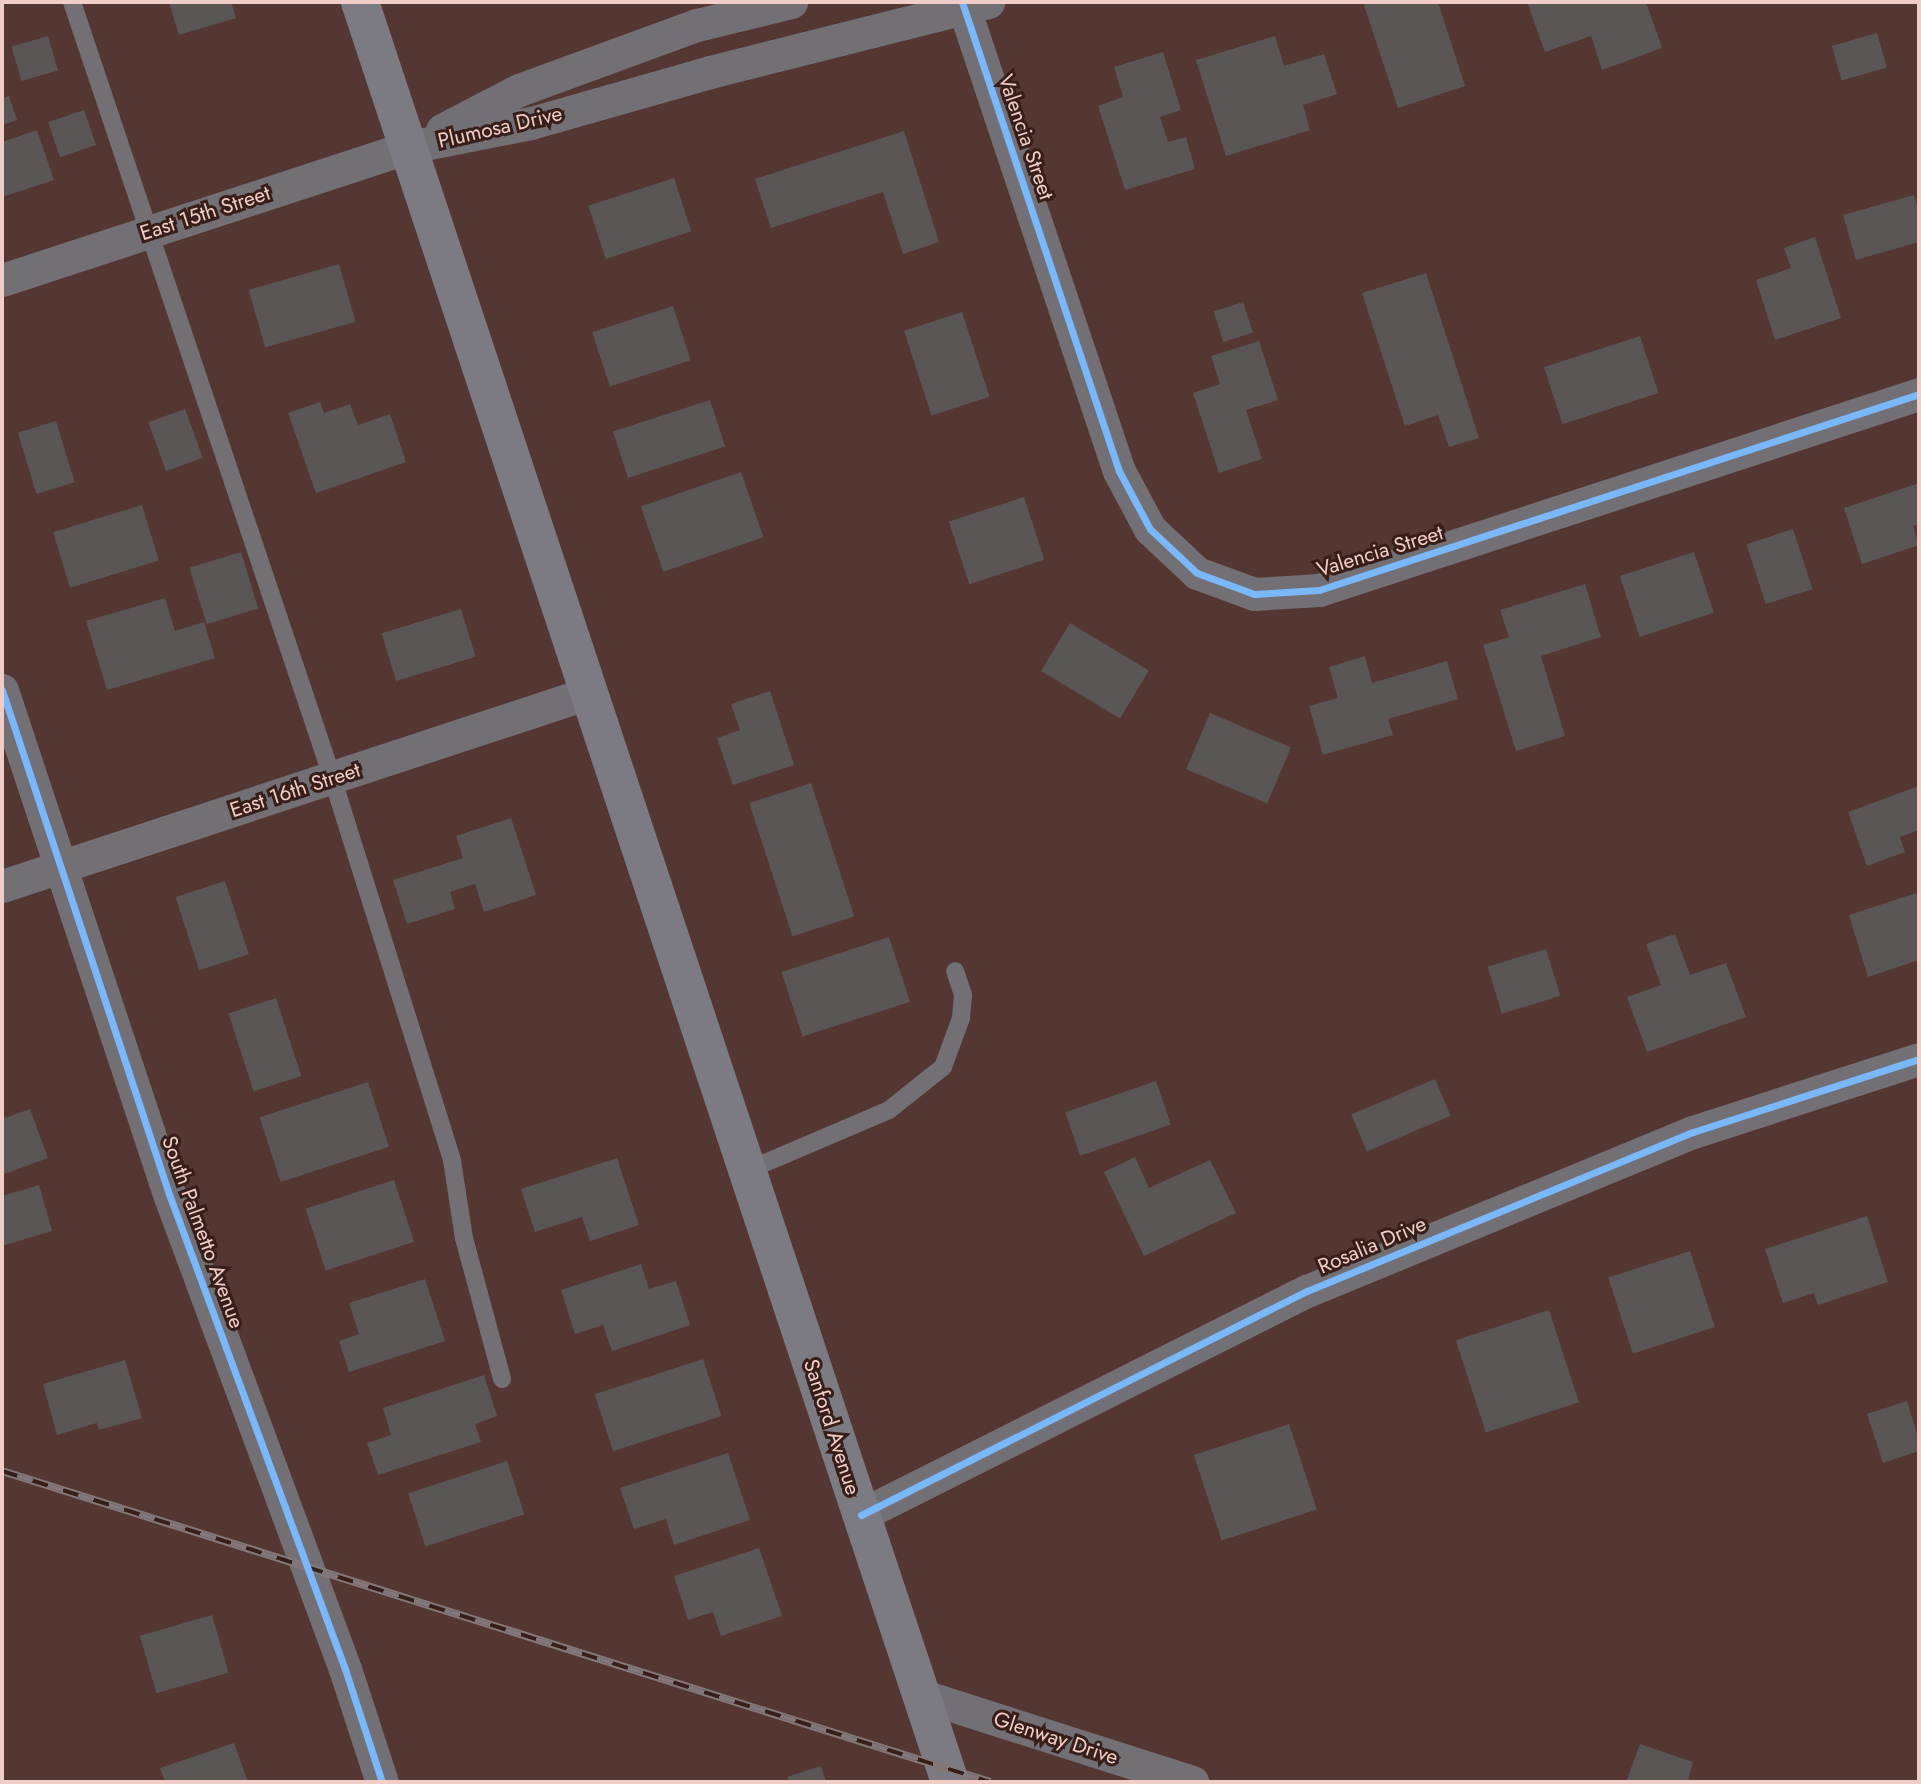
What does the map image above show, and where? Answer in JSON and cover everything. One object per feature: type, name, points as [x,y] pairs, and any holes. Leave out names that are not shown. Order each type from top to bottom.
[{"type":"main road","name":"Sanford Avenue","points":[[360,2],[950,1782]]},
{"type":"street","name":"Plumosa Drive","points":[[409,147],[519,90],[697,25],[791,2]]},
{"type":"street","name":"Plumosa Drive","points":[[409,147],[531,123],[710,72],[972,4]]},
{"type":"street","name":"Valencia Street","points":[[972,4],[1119,471],[1150,529],[1197,573],[1254,594],[1319,590],[1919,394]]},
{"type":"street","name":"East 15th Street","points":[[2,280],[409,147]]},
{"type":"street","name":"South Palmetto Avenue","points":[[2,690],[169,1195],[345,1669],[382,1782]]},
{"type":"street","name":"East 16th Street","points":[[2,887],[588,693]]},
{"type":"street","name":"Rosalia Drive","points":[[861,1515],[1307,1291],[1693,1132],[1919,1059]]},
{"type":"street","name":"Glenway Drive","points":[[920,1695],[1192,1782]]},
{"type":"lane","points":[[72,2],[332,777],[452,1160],[464,1238],[502,1379]]},
{"type":"lane","points":[[746,1171],[888,1110],[943,1067],[961,1018],[963,995],[955,971]]},
{"type":"building","points":[[169,2],[231,2],[236,18],[179,35]]},
{"type":"building","points":[[1373,2],[1438,2],[1465,86],[1398,108],[1364,5]]},
{"type":"building","points":[[1527,2],[1646,2],[1662,48],[1602,70],[1591,36],[1545,52]]},
{"type":"building","points":[[1877,33],[1887,68],[1842,81],[1832,46]]},
{"type":"building","points":[[48,36],[58,71],[21,81],[11,46]]},
{"type":"building","points":[[1275,36],[1284,66],[1324,54],[1337,94],[1303,105],[1310,130],[1226,156],[1196,60]]},
{"type":"building","points":[[1163,52],[1181,110],[1160,117],[1168,142],[1186,137],[1195,169],[1125,190],[1098,106],[1123,97],[1114,67]]},
{"type":"building","points":[[9,96],[17,120],[2,125],[2,98]]},
{"type":"building","points":[[84,110],[96,145],[60,157],[48,122]]},
{"type":"building","points":[[37,130],[54,180],[2,197],[2,142]]},
{"type":"building","points":[[904,131],[939,242],[903,254],[883,192],[771,228],[755,179]]},
{"type":"building","points":[[674,178],[691,231],[606,259],[588,206]]},
{"type":"building","points":[[1914,195],[1919,212],[1919,242],[1856,260],[1843,215]]},
{"type":"building","points":[[1815,237],[1841,318],[1775,340],[1756,280],[1791,268],[1784,248]]},
{"type":"building","points":[[339,264],[356,322],[265,348],[249,290]]},
{"type":"building","points":[[1426,273],[1479,438],[1449,447],[1438,415],[1405,426],[1362,293]]},
{"type":"building","points":[[1243,302],[1253,332],[1223,342],[1214,312]]},
{"type":"building","points":[[673,306],[691,360],[610,386],[592,332]]},
{"type":"building","points":[[962,312],[990,397],[931,415],[904,331]]},
{"type":"building","points":[[1640,336],[1659,393],[1562,424],[1544,367]]},
{"type":"building","points":[[1259,341],[1278,400],[1246,410],[1262,459],[1219,473],[1193,393],[1220,384],[1211,356]]},
{"type":"building","points":[[710,400],[725,447],[628,478],[613,432]]},
{"type":"building","points":[[320,402],[324,413],[350,404],[358,425],[390,414],[406,462],[316,493],[288,413]]},
{"type":"building","points":[[185,409],[203,458],[166,471],[148,422]]},
{"type":"building","points":[[56,421],[75,482],[36,494],[18,433]]},
{"type":"building","points":[[741,472],[763,537],[663,572],[641,507]]},
{"type":"building","points":[[1919,483],[1919,524],[1913,526],[1919,545],[1862,564],[1844,508]]},
{"type":"building","points":[[1024,497],[1044,560],[969,584],[949,521]]},
{"type":"building","points":[[142,505],[159,560],[70,588],[53,532]]},
{"type":"building","points":[[1793,529],[1812,589],[1766,604],[1746,544]]},
{"type":"building","points":[[241,552],[258,608],[207,624],[189,568]]},
{"type":"building","points":[[1694,552],[1714,613],[1640,637],[1620,576]]},
{"type":"building","points":[[1585,584],[1601,637],[1541,656],[1565,736],[1516,751],[1483,645],[1509,637],[1500,610]]},
{"type":"building","points":[[165,598],[175,631],[204,622],[215,658],[107,690],[86,621]]},
{"type":"building","points":[[461,609],[476,657],[396,681],[382,633]]},
{"type":"building","points":[[1070,623],[1149,670],[1120,718],[1041,671]]},
{"type":"building","points":[[1365,656],[1372,683],[1447,661],[1458,699],[1388,719],[1393,735],[1323,755],[1309,706],[1338,698],[1329,667]]},
{"type":"building","points":[[770,691],[794,765],[733,785],[717,738],[740,730],[731,704]]},
{"type":"building","points":[[1210,713],[1291,747],[1267,804],[1186,769]]},
{"type":"building","points":[[811,783],[854,916],[792,936],[749,803]]},
{"type":"building","points":[[1919,786],[1919,830],[1900,837],[1905,852],[1867,866],[1848,812]]},
{"type":"building","points":[[511,818],[536,895],[484,912],[475,884],[450,892],[455,909],[407,924],[393,880],[463,858],[456,836]]},
{"type":"building","points":[[225,881],[249,954],[199,970],[176,897]]},
{"type":"building","points":[[1916,893],[1919,903],[1919,960],[1868,977],[1849,915]]},
{"type":"building","points":[[1675,934],[1690,975],[1726,963],[1746,1017],[1647,1052],[1627,997],[1661,985],[1646,944]]},
{"type":"building","points":[[889,937],[910,1002],[803,1037],[782,972]]},
{"type":"building","points":[[1546,949],[1560,996],[1502,1014],[1488,967]]},
{"type":"building","points":[[276,998],[301,1076],[254,1091],[228,1013]]},
{"type":"building","points":[[1435,1079],[1451,1116],[1367,1151],[1351,1115]]},
{"type":"building","points":[[1156,1081],[1171,1124],[1080,1156],[1065,1112]]},
{"type":"building","points":[[368,1082],[389,1147],[281,1182],[260,1117]]},
{"type":"building","points":[[2,1109],[5,1118],[30,1109],[48,1158],[2,1175]]},
{"type":"building","points":[[1135,1157],[1149,1188],[1210,1160],[1236,1213],[1144,1256],[1104,1172]]},
{"type":"building","points":[[617,1158],[639,1225],[590,1241],[582,1217],[535,1232],[521,1189]]},
{"type":"building","points":[[394,1180],[414,1242],[326,1271],[306,1209]]},
{"type":"building","points":[[39,1185],[52,1231],[2,1246],[2,1196]]},
{"type":"building","points":[[1867,1216],[1888,1282],[1818,1305],[1814,1293],[1783,1303],[1765,1249]]},
{"type":"building","points":[[1690,1251],[1715,1327],[1633,1354],[1608,1278]]},
{"type":"building","points":[[641,1264],[649,1289],[676,1281],[690,1325],[612,1351],[603,1325],[575,1334],[561,1290]]},
{"type":"building","points":[[425,1279],[445,1341],[349,1372],[339,1341],[359,1334],[349,1303]]},
{"type":"building","points":[[1549,1310],[1579,1402],[1486,1433],[1456,1340]]},
{"type":"building","points":[[703,1359],[722,1416],[613,1451],[595,1394]]},
{"type":"building","points":[[125,1360],[142,1418],[99,1430],[97,1423],[57,1435],[43,1384]]},
{"type":"building","points":[[484,1375],[497,1416],[475,1424],[481,1442],[378,1475],[367,1443],[391,1435],[383,1408]]},
{"type":"building","points":[[1907,1401],[1919,1440],[1919,1451],[1883,1463],[1867,1414]]},
{"type":"building","points":[[1289,1424],[1317,1510],[1222,1540],[1194,1455]]},
{"type":"building","points":[[728,1453],[750,1520],[674,1545],[666,1519],[634,1529],[620,1488]]},
{"type":"building","points":[[507,1461],[524,1514],[425,1546],[408,1493]]},
{"type":"building","points":[[759,1548],[782,1616],[721,1636],[713,1612],[688,1620],[674,1576]]},
{"type":"building","points":[[212,1615],[229,1673],[156,1693],[140,1636]]},
{"type":"building","points":[[234,1743],[248,1782],[165,1782],[160,1768]]},
{"type":"building","points":[[1640,1744],[1693,1762],[1688,1779],[1696,1782],[1626,1782]]},
{"type":"building","points":[[821,1766],[826,1782],[789,1782],[787,1777]]},
{"type":"railway","points":[[2,1471],[990,1782]]},
{"type":"cycle path","points":[[962,2],[1119,471],[1150,529],[1197,573],[1254,594],[1319,590],[1919,394]]},
{"type":"cycle path","points":[[2,690],[169,1194],[345,1669],[382,1782]]},
{"type":"cycle path","points":[[861,1515],[1307,1291],[1693,1132],[1919,1059]]}]
